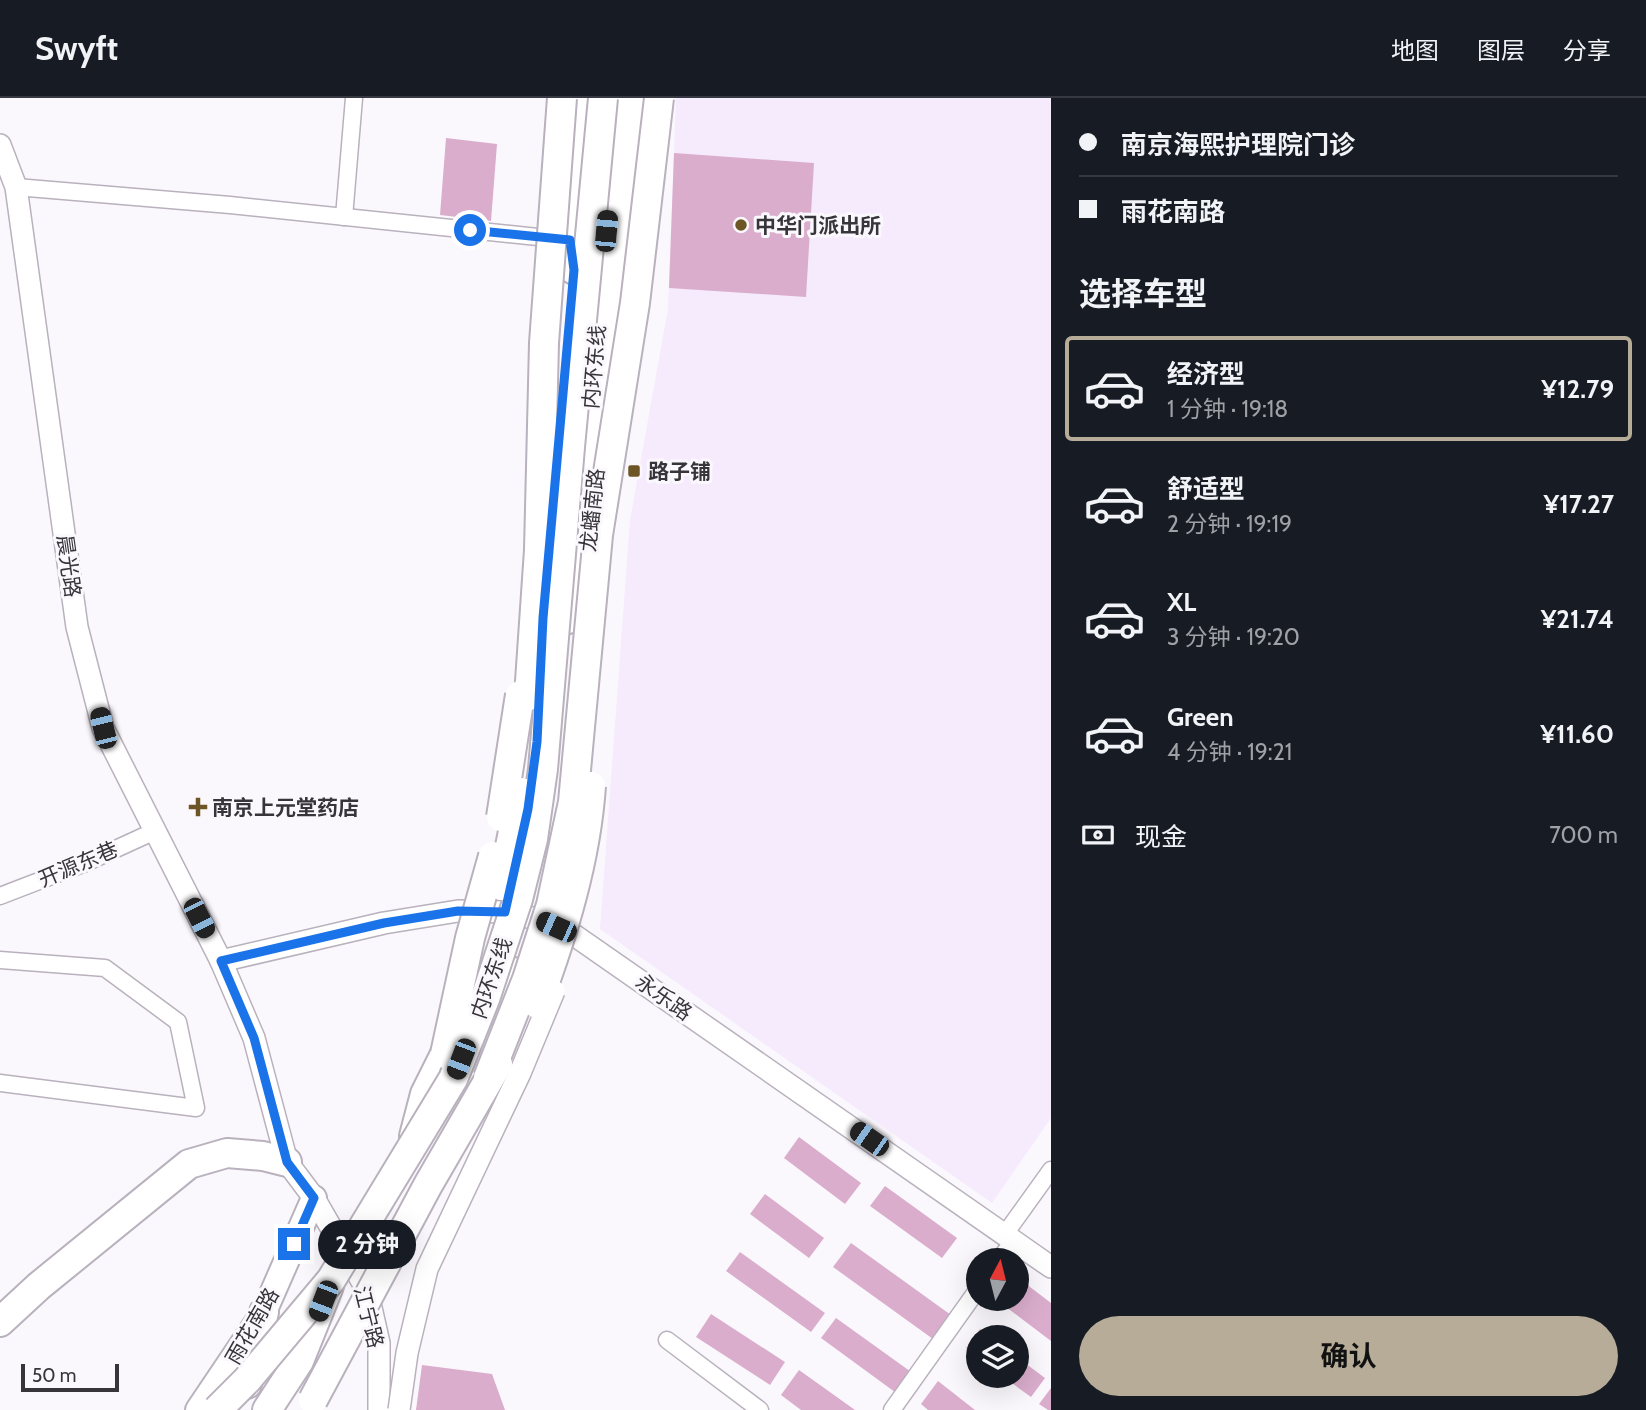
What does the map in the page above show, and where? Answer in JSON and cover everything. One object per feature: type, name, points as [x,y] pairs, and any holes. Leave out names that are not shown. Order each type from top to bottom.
[{"type":"highway","points":[[412,1146],[425,1094],[445,1054],[487,944],[519,807],[527,743],[539,550],[544,343],[562,98]]},
{"type":"highway","points":[[574,270],[570,240],[584,98]]},
{"type":"highway","name":"内环东线","points":[[331,1280],[453,1079],[485,999],[518,899],[533,839],[543,769],[603,98]]},
{"type":"highway","name":"内环东线","points":[[309,1407],[488,1078],[544,847],[554,776],[617,98]]},
{"type":"highway","points":[[614,277],[629,219],[640,98]]},
{"type":"highway","points":[[488,1078],[527,979],[551,905],[573,802],[598,535],[635,303],[659,98]]},
{"type":"highway","points":[[488,1078],[534,1012],[559,944],[588,825],[622,393],[614,330]]},
{"type":"highway","points":[[445,1054],[470,938],[499,829],[520,695],[543,618]]},
{"type":"highway","points":[[0,1322],[38,1286],[189,1164],[227,1153],[263,1156],[287,1162]]},
{"type":"highway","points":[[217,1410],[247,1380],[331,1280]]},
{"type":"highway","points":[[267,1410],[299,1362],[331,1280]]},
{"type":"highway","points":[[234,1410],[247,1384],[264,1312]]},
{"type":"main road","name":"雨花南路","points":[[198,1410],[264,1312],[314,1198]]},
{"type":"street","points":[[344,217],[354,98]]},
{"type":"street","name":"龙蟠南路","points":[[505,912],[528,809],[535,755],[543,618],[574,270],[594,98]]},
{"type":"street","name":"龙蟠南路","points":[[537,919],[548,883],[562,812],[591,510],[614,330],[614,277],[628,98]]},
{"type":"street","name":"晨光路","points":[[0,145],[16,187],[77,628],[103,728],[221,961]]},
{"type":"street","points":[[16,187],[570,240]]},
{"type":"street","points":[[399,1410],[407,1353],[427,1269],[520,1073],[555,989],[576,911],[588,825]]},
{"type":"street","name":"开源东巷","points":[[0,896],[82,864],[155,831]]},
{"type":"street","name":"永乐路","points":[[221,961],[384,923],[458,911],[505,912],[537,919],[574,935],[1051,1267]]},
{"type":"street","points":[[0,960],[105,968],[178,1022],[196,1108],[0,1083]]},
{"type":"street","name":"江宁路","points":[[221,961],[254,1038],[287,1162],[314,1198],[367,1290],[379,1343],[379,1410]]},
{"type":"street","points":[[1004,1248],[1051,1170]]},
{"type":"street","points":[[892,1410],[966,1306]]},
{"type":"street","points":[[667,1340],[760,1410]]},
{"type":"shaded area","points":[[676,98],[1051,98],[1051,1118],[992,1203],[600,929],[630,520],[668,309]]},
{"type":"building","points":[[446,138],[497,144],[491,221],[440,215]]},
{"type":"building","name":"中华门派出所","points":[[674,153],[814,163],[806,297],[669,288]]},
{"type":"building","points":[[799,1137],[861,1183],[845,1204],[784,1158]]},
{"type":"building","points":[[885,1186],[957,1238],[942,1258],[870,1206]]},
{"type":"building","points":[[765,1194],[824,1238],[809,1258],[750,1214]]},
{"type":"building","points":[[851,1243],[951,1315],[933,1339],[833,1267]]},
{"type":"building","points":[[740,1252],[825,1313],[811,1332],[726,1271]]},
{"type":"building","points":[[1029,1286],[1051,1303],[1051,1341],[1011,1311],[1029,1311]]},
{"type":"building","points":[[711,1314],[785,1362],[770,1385],[696,1337]]},
{"type":"building","points":[[836,1318],[914,1374],[899,1395],[821,1338]]},
{"type":"building","points":[[422,1365],[492,1374],[505,1410],[416,1410]]},
{"type":"building","points":[[1029,1366],[1045,1378],[1031,1397],[1019,1388],[1029,1388]]},
{"type":"building","points":[[799,1370],[855,1410],[801,1410],[781,1395]]},
{"type":"building","points":[[938,1381],[975,1410],[928,1410],[921,1404]]},
{"type":"building","points":[[1051,1388],[1051,1410],[1048,1410],[1039,1404]]},
{"type":"place","name":"中华门派出所","points":[[741,225]]},
{"type":"place","name":"路子铺","points":[[634,471]]},
{"type":"place","name":"南京上元堂药店","points":[[198,807]]},
{"type":"route","points":[[294,1244],[314,1198],[287,1162],[254,1038],[221,961],[384,923],[458,911],[505,912],[528,809],[537,742],[543,618],[574,270],[570,240],[470,230]]}]
